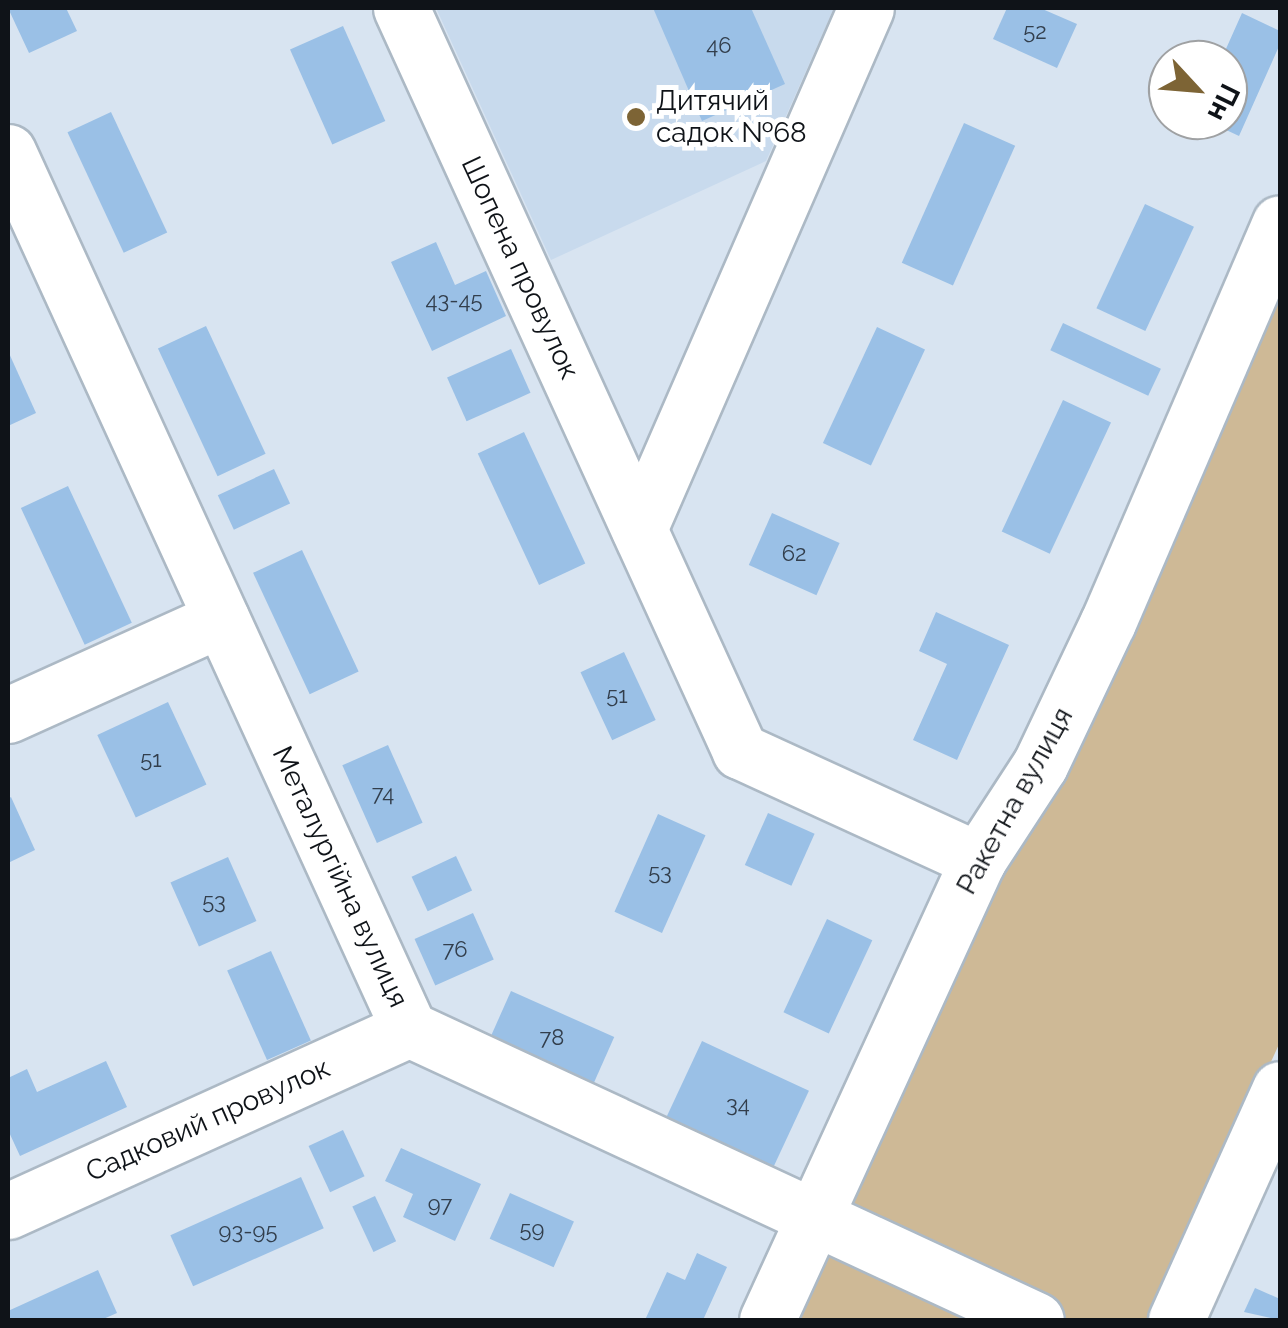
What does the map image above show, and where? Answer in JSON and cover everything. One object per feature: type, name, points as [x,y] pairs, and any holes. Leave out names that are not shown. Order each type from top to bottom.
[{"type":"street","name":"Шопена провулок","points":[[400,8],[740,751],[978,860]]},
{"type":"street","points":[[640,529],[866,8]]},
{"type":"street","name":"Металургійна вулиця","points":[[8,152],[410,1029],[1036,1320]]},
{"type":"street","name":"Ракетна вулиця","points":[[768,1320],[978,860],[1040,765],[1108,622],[1280,224]]},
{"type":"street","points":[[8,715],[221,619]]},
{"type":"street","name":"Садковий провулок","points":[[8,1210],[410,1029]]},
{"type":"street","points":[[1176,1320],[1280,1088]]},
{"type":"shaded area","name":"Дитячий садок №68","points":[[436,8],[834,8],[766,161],[551,260]]},
{"type":"shaded area","points":[[1280,263],[1280,1042],[1154,1320],[782,1320]]},
{"type":"building","points":[[8,8],[66,8],[77,31],[29,53]]},
{"type":"building","points":[[653,8],[751,8],[785,84],[702,121]]},
{"type":"building","points":[[1007,8],[1040,8],[1077,24],[1057,68],[993,39]]},
{"type":"building","points":[[1242,13],[1280,31],[1280,44],[1248,116],[1248,40],[1230,40]]},
{"type":"building","points":[[343,26],[385,121],[332,145],[290,50]]},
{"type":"building","points":[[111,112],[167,233],[124,253],[67,132]]},
{"type":"building","points":[[964,123],[1015,146],[953,286],[902,263]]},
{"type":"building","points":[[1145,204],[1194,227],[1145,331],[1096,308]]},
{"type":"building","points":[[436,242],[455,285],[486,271],[506,316],[432,351],[391,262]]},
{"type":"building","points":[[1063,323],[1161,369],[1148,396],[1050,350]]},
{"type":"building","points":[[206,326],[266,454],[218,476],[158,348]]},
{"type":"building","points":[[877,327],[925,349],[871,465],[823,443]]},
{"type":"building","points":[[511,349],[531,393],[467,421],[447,377]]},
{"type":"building","points":[[8,351],[36,413],[8,426]]},
{"type":"building","points":[[1063,400],[1111,422],[1050,554],[1002,531]]},
{"type":"building","points":[[524,432],[585,563],[539,585],[478,454]]},
{"type":"building","points":[[274,469],[290,503],[234,530],[218,495]]},
{"type":"building","points":[[68,486],[132,623],[85,645],[21,508]]},
{"type":"building","points":[[772,513],[840,543],[816,595],[749,565]]},
{"type":"building","points":[[302,550],[359,671],[310,694],[253,573]]},
{"type":"building","points":[[936,612],[1009,645],[957,760],[913,740],[947,664],[919,651]]},
{"type":"building","points":[[624,652],[656,720],[612,740],[580,672]]},
{"type":"building","points":[[168,702],[206,784],[136,817],[97,735]]},
{"type":"building","points":[[388,745],[423,823],[377,843],[342,765]]},
{"type":"building","points":[[11,797],[35,850],[8,863],[8,799]]},
{"type":"building","points":[[768,813],[815,834],[791,886],[745,865]]},
{"type":"building","points":[[658,814],[706,835],[662,933],[614,912]]},
{"type":"building","points":[[456,856],[472,890],[428,911],[412,877]]},
{"type":"building","points":[[228,857],[256,921],[199,947],[170,883]]},
{"type":"building","points":[[473,913],[494,960],[435,986],[415,939]]},
{"type":"building","points":[[827,919],[872,940],[829,1033],[783,1012]]},
{"type":"building","points":[[271,951],[311,1041],[267,1060],[227,971]]},
{"type":"building","points":[[511,991],[614,1037],[593,1085],[489,1039]]},
{"type":"building","points":[[702,1041],[809,1091],[772,1170],[665,1120]]},
{"type":"building","points":[[106,1061],[127,1107],[20,1156],[8,1130],[8,1078],[27,1069],[37,1092]]},
{"type":"building","points":[[343,1130],[365,1176],[330,1192],[309,1146]]},
{"type":"building","points":[[401,1148],[481,1184],[455,1241],[403,1217],[413,1194],[385,1181]]},
{"type":"building","points":[[301,1177],[324,1228],[193,1286],[170,1235]]},
{"type":"building","points":[[510,1193],[574,1221],[554,1267],[490,1239]]},
{"type":"building","points":[[375,1196],[396,1241],[373,1252],[352,1207]]},
{"type":"building","points":[[697,1253],[727,1267],[703,1320],[645,1320],[667,1272],[685,1280]]},
{"type":"building","points":[[98,1270],[117,1313],[101,1320],[8,1320],[8,1311]]},
{"type":"building","points":[[1255,1288],[1280,1299],[1280,1320],[1244,1312]]},
{"type":"place","name":"Дитячий садок №68","points":[[636,117]]}]
